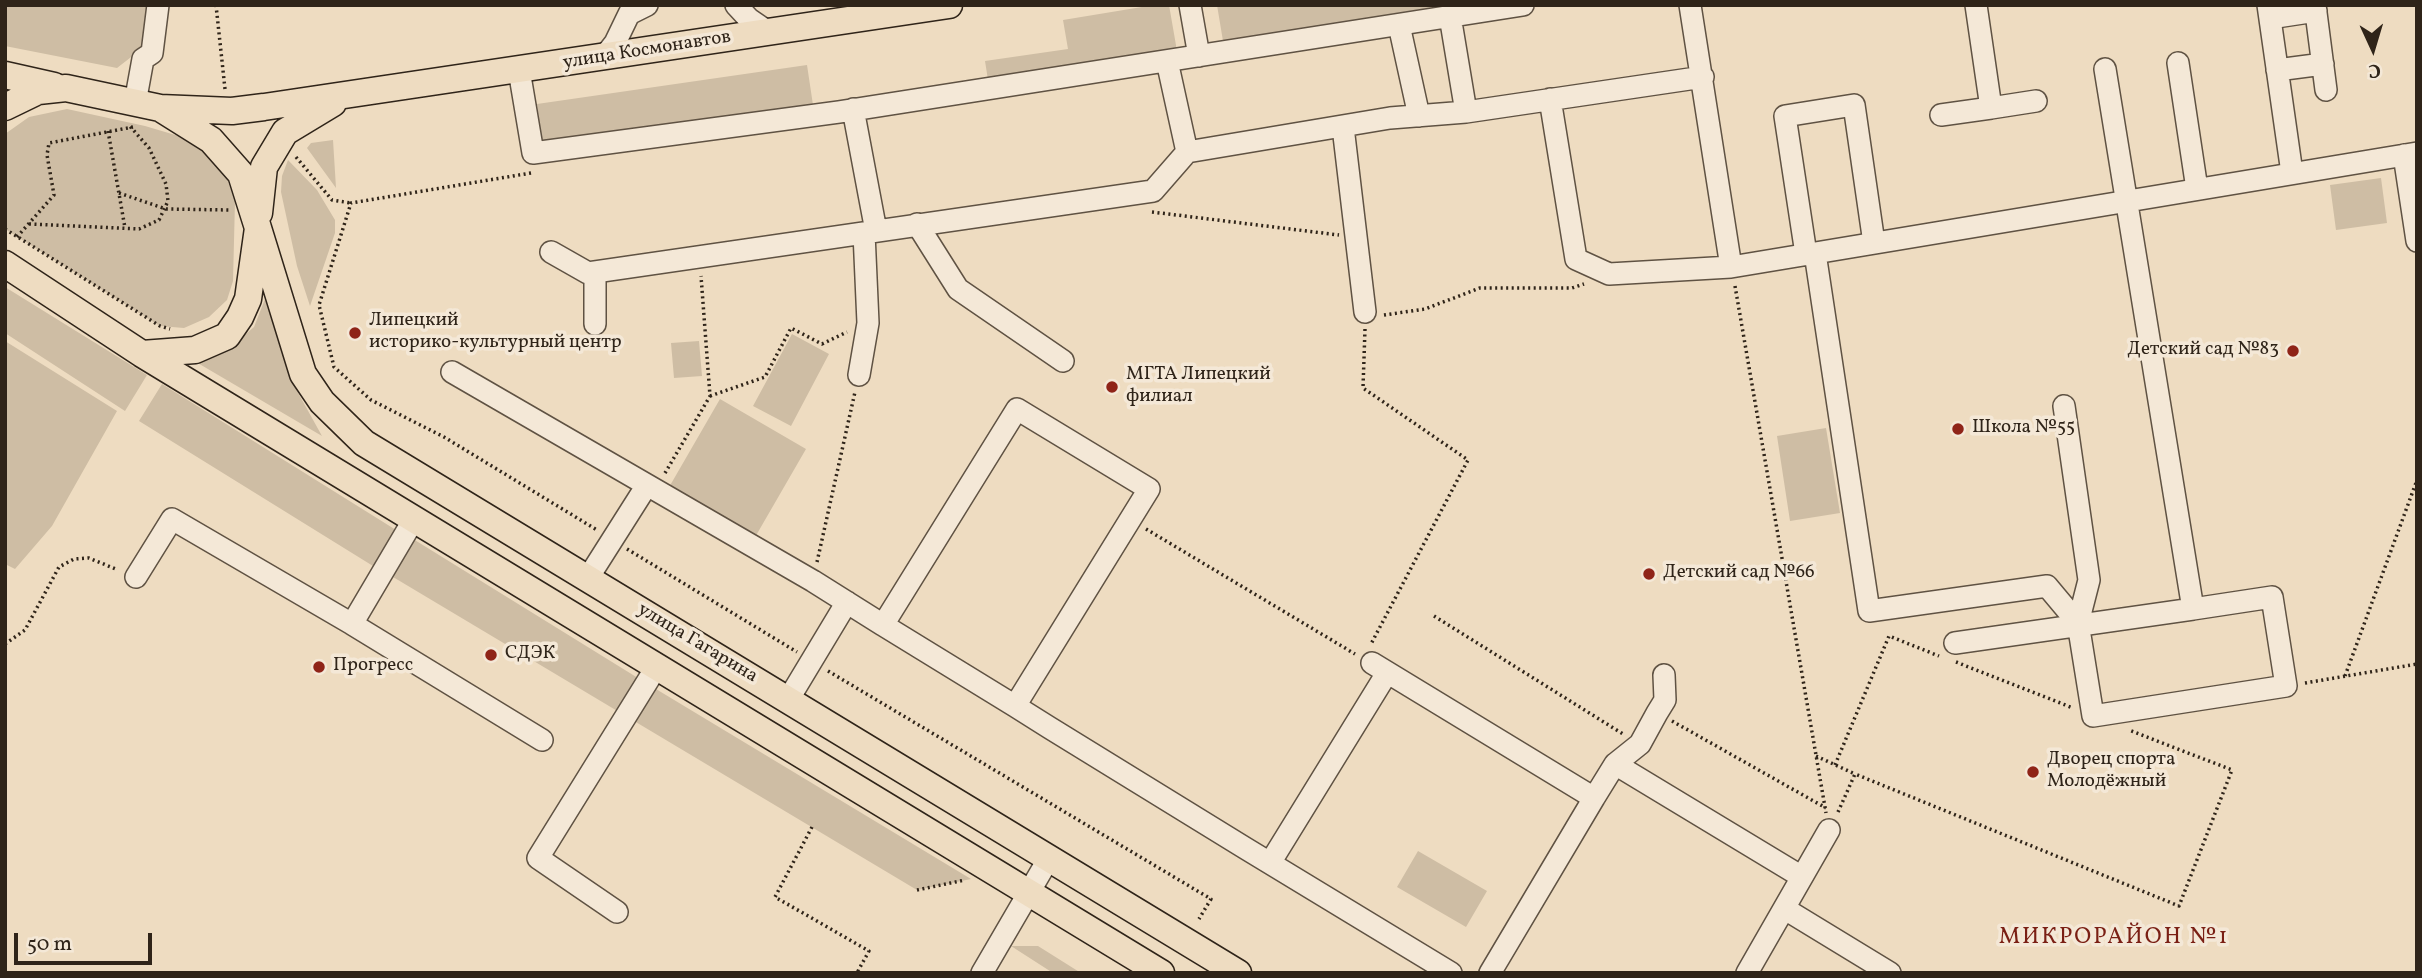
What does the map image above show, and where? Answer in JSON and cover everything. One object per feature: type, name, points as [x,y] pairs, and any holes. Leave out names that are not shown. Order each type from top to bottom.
[{"type":"main road","name":"улица Космонавтов","points":[[142,118],[232,111],[344,97],[949,5]]},
{"type":"main road","points":[[5,75],[66,88],[142,118]]},
{"type":"main road","points":[[5,107],[38,91],[66,88]]},
{"type":"main road","name":"улица Космонавтов","points":[[142,354],[195,350],[227,336],[248,299],[264,167],[285,132],[344,97]]},
{"type":"main road","name":"улица Гагарина","points":[[142,118],[211,139],[241,174],[303,374],[321,402],[364,443],[1238,973]]},
{"type":"main road","name":"улица Гагарина","points":[[5,264],[142,354],[1161,973]]},
{"type":"street","points":[[142,118],[143,59],[152,53],[158,5]]},
{"type":"street","points":[[604,57],[615,43],[629,14],[646,5]]},
{"type":"street","points":[[737,5],[749,19],[768,32]]},
{"type":"street","points":[[1190,5],[1199,56]]},
{"type":"street","points":[[519,71],[533,153],[853,109],[1523,5]]},
{"type":"street","points":[[1690,5],[1731,267]]},
{"type":"street","points":[[1976,5],[1991,108]]},
{"type":"street","points":[[2292,173],[2269,11],[2315,8],[2326,90]]},
{"type":"street","points":[[1450,16],[1466,111]]},
{"type":"street","points":[[1399,25],[1419,116]]},
{"type":"street","points":[[1167,61],[1186,152]]},
{"type":"street","points":[[2178,63],[2197,189]]},
{"type":"street","points":[[2277,71],[2323,64]]},
{"type":"street","points":[[2105,69],[2193,609]]},
{"type":"street","points":[[551,252],[588,273],[1153,191],[1186,152],[1390,118],[1466,111],[1703,77]]},
{"type":"street","points":[[1550,99],[1576,259],[1609,274],[1731,267],[2410,154],[2417,241]]},
{"type":"street","points":[[1941,115],[2036,101]]},
{"type":"street","points":[[1874,243],[1854,105],[1785,116],[1869,611],[2047,586],[2078,623]]},
{"type":"street","points":[[853,109],[870,232],[868,323],[859,375]]},
{"type":"street","points":[[1343,127],[1365,312]]},
{"type":"street","points":[[917,225],[958,289],[1063,361]]},
{"type":"street","points":[[595,272],[596,324]]},
{"type":"street","points":[[452,372],[813,581],[1451,973]]},
{"type":"street","points":[[1950,654],[2078,623],[2272,597],[2286,686],[2093,716],[2078,623],[2089,580],[2064,406]]},
{"type":"street","points":[[883,625],[1017,408],[1149,489],[1015,706]]},
{"type":"street","points":[[588,578],[651,487]]},
{"type":"street","points":[[136,577],[172,519],[352,624],[542,740]]},
{"type":"street","points":[[352,624],[414,519]]},
{"type":"street","points":[[788,700],[847,602]]},
{"type":"street","points":[[1270,863],[1374,665],[1594,798]]},
{"type":"street","points":[[617,912],[538,858],[657,666]]},
{"type":"street","points":[[1490,973],[1615,764],[1640,744],[1665,700],[1664,675]]},
{"type":"street","points":[[1615,764],[1801,877]]},
{"type":"street","points":[[1747,973],[1829,830]]},
{"type":"street","points":[[982,973],[1049,858]]},
{"type":"street","points":[[1785,909],[1890,973]]},
{"type":"path","points":[[216,5],[226,91]]},
{"type":"path","points":[[17,237],[55,192],[47,155],[49,143],[107,131],[142,118],[146,144],[162,174],[168,193],[166,209],[154,224],[139,229],[29,224]]},
{"type":"path","points":[[107,131],[125,228]]},
{"type":"path","points":[[296,157],[332,200],[351,203],[538,172]]},
{"type":"path","points":[[119,193],[166,209],[236,211],[235,201]]},
{"type":"path","points":[[351,203],[319,305],[334,367],[371,400],[444,437],[811,661],[1211,899],[1199,919]]},
{"type":"path","points":[[1147,211],[1355,237]]},
{"type":"path","points":[[5,229],[160,326],[178,329]]},
{"type":"path","points":[[651,487],[710,396],[699,257]]},
{"type":"path","points":[[1731,267],[1829,830]]},
{"type":"path","points":[[1132,520],[1374,665],[1468,460],[1363,388],[1365,312],[1384,315],[1425,309],[1480,288],[1572,288],[1609,274]]},
{"type":"path","points":[[710,396],[765,377],[791,328],[822,344],[868,323]]},
{"type":"path","points":[[813,581],[859,375]]},
{"type":"path","points":[[2345,676],[2417,480]]},
{"type":"path","points":[[5,644],[25,630],[59,567],[74,559],[89,558],[136,577]]},
{"type":"path","points":[[1434,616],[1640,744]]},
{"type":"path","points":[[1816,756],[1835,765],[1855,774],[2179,906],[2232,770],[2093,716],[1950,654],[1889,636],[1835,765]]},
{"type":"path","points":[[2286,686],[2417,664]]},
{"type":"path","points":[[1657,713],[1826,808]]},
{"type":"path","points":[[1829,830],[1855,774]]},
{"type":"path","points":[[812,827],[775,897],[869,951],[858,971],[861,973]]},
{"type":"path","points":[[917,890],[971,879]]},
{"type":"shaded area","points":[[5,5],[152,5],[144,47],[117,68],[5,46]]},
{"type":"shaded area","points":[[1154,5],[1169,5],[1177,51],[988,80],[985,61],[1068,49],[1063,20]]},
{"type":"shaded area","points":[[1217,5],[1447,5],[1223,41]]},
{"type":"shaded area","points":[[807,65],[813,105],[542,145],[537,104]]},
{"type":"shaded area","points":[[67,109],[182,137],[200,148],[226,176],[235,201],[233,281],[227,300],[209,317],[184,328],[160,326],[5,229],[5,134],[29,117]]},
{"type":"shaded area","points":[[333,140],[336,188],[307,148],[311,143]]},
{"type":"shaded area","points":[[288,160],[317,190],[335,220],[335,233],[310,306],[297,266],[281,192],[282,176]]},
{"type":"shaded area","points":[[2381,178],[2387,223],[2336,230],[2330,185]]},
{"type":"shaded area","points":[[5,287],[147,375],[125,411],[5,333]]},
{"type":"shaded area","points":[[265,299],[292,382],[322,436],[196,362],[227,350],[254,327]]},
{"type":"shaded area","points":[[792,334],[829,354],[791,426],[753,406]]},
{"type":"shaded area","points":[[5,341],[117,411],[52,526],[15,569],[5,564]]},
{"type":"shaded area","points":[[699,341],[702,376],[674,378],[671,343]]},
{"type":"shaded area","points":[[162,384],[396,530],[373,566],[139,421]]},
{"type":"shaded area","points":[[720,399],[806,449],[754,539],[668,489]]},
{"type":"shaded area","points":[[1826,428],[1840,513],[1790,521],[1777,436]]},
{"type":"shaded area","points":[[405,534],[971,879],[917,890],[383,571]]},
{"type":"shaded area","points":[[1418,851],[1487,891],[1466,927],[1397,887]]},
{"type":"shaded area","points":[[1011,946],[1038,946],[1081,973],[1053,973]]},
{"type":"place","name":"Липецкий историко-культурный центр","points":[[355,333]]},
{"type":"place","name":"Детский сад №83","points":[[2293,351]]},
{"type":"place","name":"МГТА Липецкий филиал","points":[[1112,387]]},
{"type":"place","name":"Школа №55","points":[[1958,429]]},
{"type":"place","name":"Детский сад №66","points":[[1649,574]]},
{"type":"place","name":"СДЭК","points":[[491,655]]},
{"type":"place","name":"Прогресс","points":[[319,667]]},
{"type":"place","name":"Дворец спорта Молодёжный","points":[[2033,772]]},
{"type":"district","name":"МИКРОРАЙОН №1","points":[[2114,939]]}]
